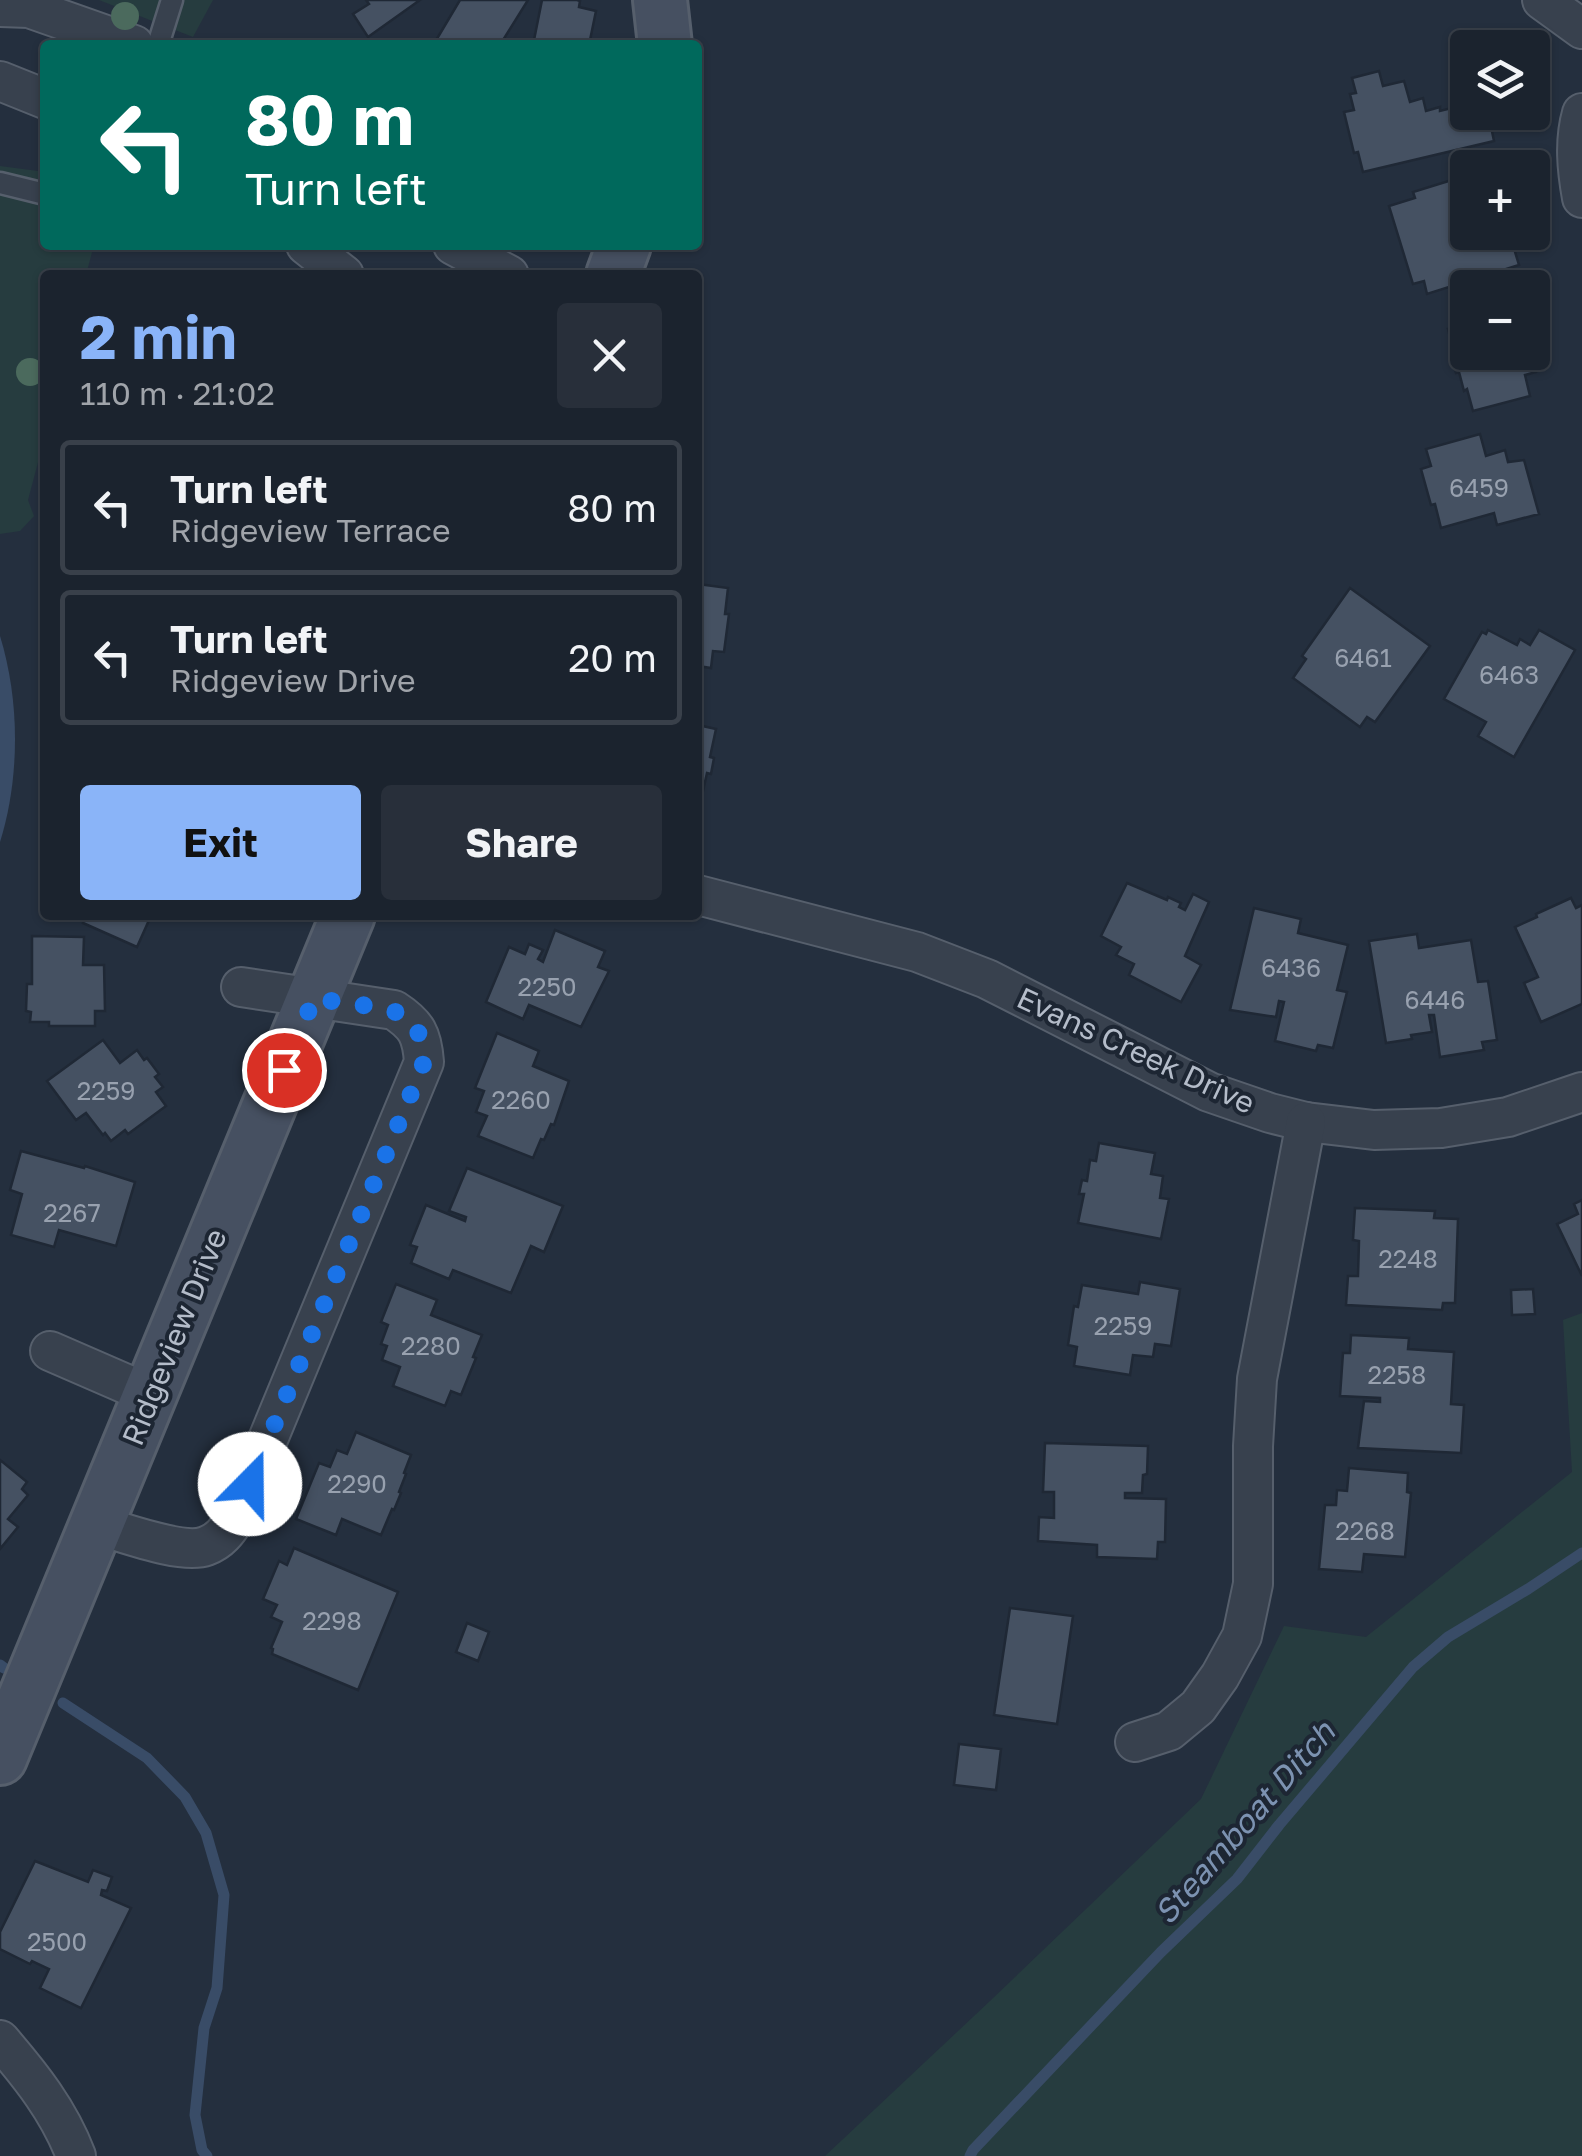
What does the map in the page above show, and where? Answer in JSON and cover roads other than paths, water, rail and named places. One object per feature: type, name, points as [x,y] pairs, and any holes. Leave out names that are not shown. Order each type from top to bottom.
[{"type":"street","points":[[660,0],[664,40]]},
{"type":"street","points":[[1542,0],[1582,29]]},
{"type":"street","points":[[0,7],[29,8],[120,40]]},
{"type":"street","points":[[0,81],[40,97]]},
{"type":"street","points":[[1582,113],[1576,160],[1582,198]]},
{"type":"street","points":[[315,250],[338,270]]},
{"type":"street","points":[[463,250],[500,270]]},
{"type":"street","name":"Evans Creek Drive","points":[[702,896],[917,952],[988,978],[1209,1092],[1270,1114],[1374,1130],[1442,1128],[1508,1117],[1582,1092]]},
{"type":"street","name":"Ridgeview Drive","points":[[0,1758],[346,920]]},
{"type":"street","points":[[97,1525],[184,1549],[205,1547],[223,1536],[235,1519],[424,1062],[422,1042],[412,1021],[394,1010],[242,987]]},
{"type":"street","points":[[1135,1742],[1169,1732],[1198,1708],[1242,1636],[1253,1584],[1257,1379],[1306,1122]]},
{"type":"street","points":[[50,1352],[149,1394]]},
{"type":"street","points":[[0,2040],[36,2082],[67,2133],[76,2156]]},
{"type":"lane","points":[[160,40],[172,0]]},
{"type":"lane","points":[[0,183],[40,193]]},
{"type":"water","points":[[0,636],[11,687],[15,739],[11,792],[0,842]]},
{"type":"waterway","name":"Steamboat Ditch","points":[[970,2156],[1161,1952],[1237,1879],[1413,1667],[1448,1637],[1582,1553]]},
{"type":"waterway","name":"Steamboat Ditch","points":[[0,1665],[4,1668]]},
{"type":"waterway","name":"Steamboat Ditch","points":[[63,1703],[147,1758],[185,1797],[206,1833],[224,1895],[217,1988],[204,2028],[195,2115],[202,2150],[207,2156]]}]
